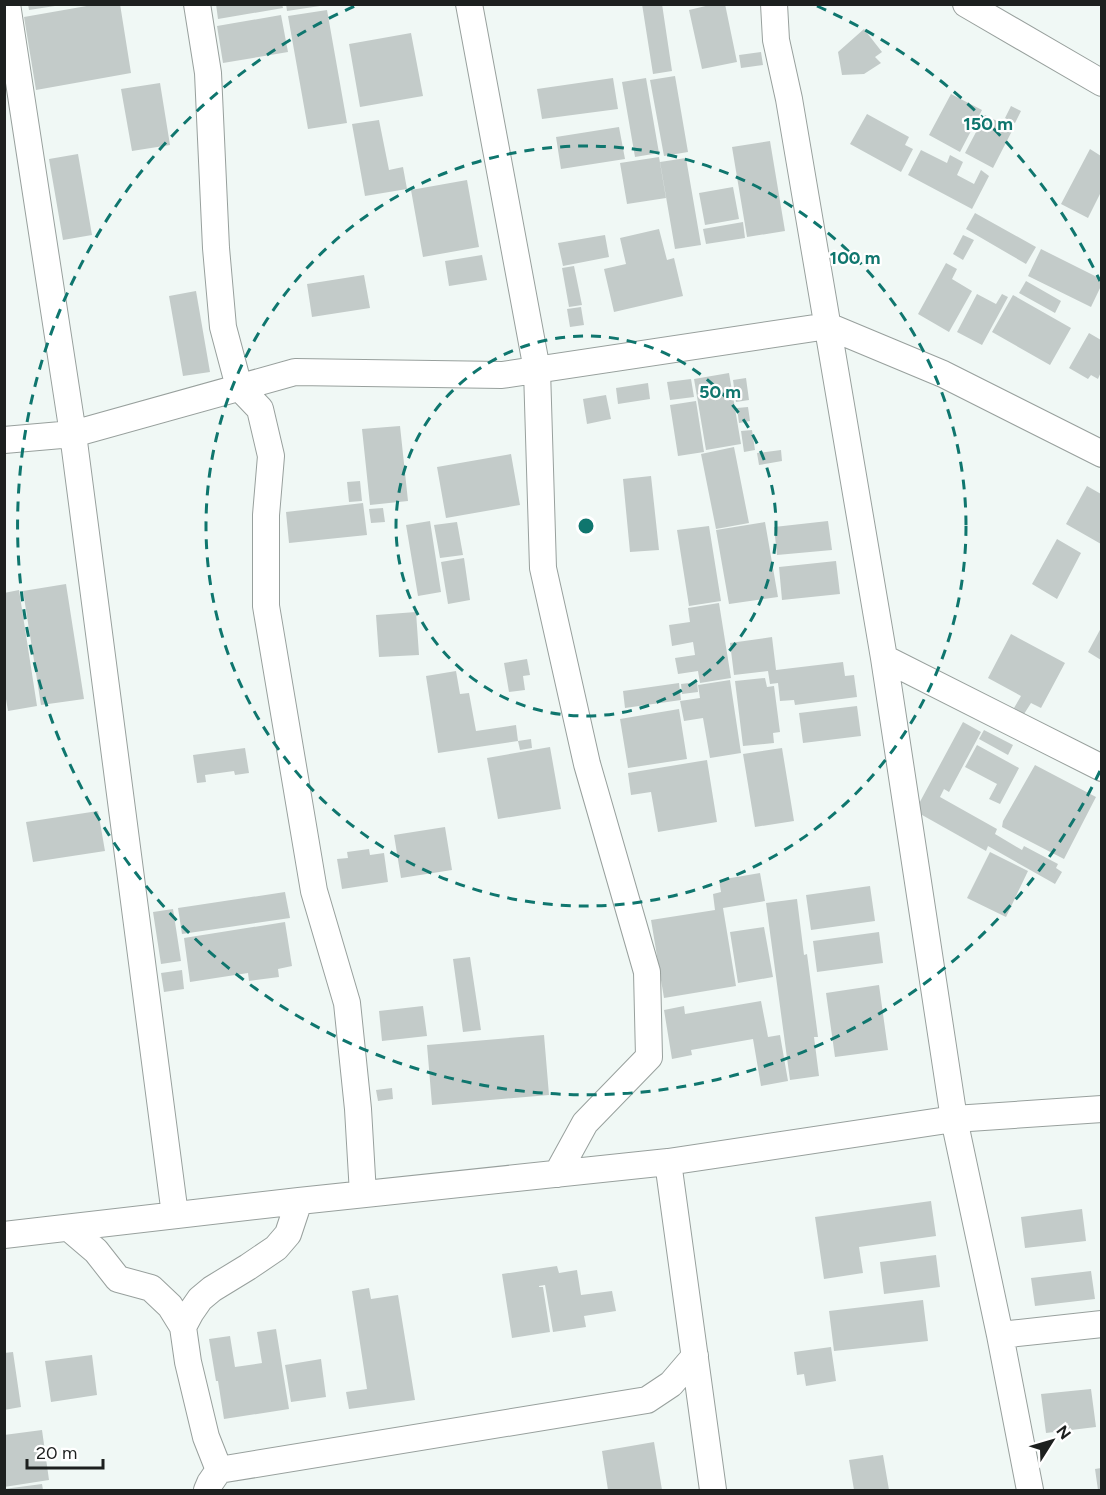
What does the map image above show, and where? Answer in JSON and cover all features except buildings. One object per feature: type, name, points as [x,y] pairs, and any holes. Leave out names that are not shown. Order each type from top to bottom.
[{"type":"street","points":[[7,4],[73,434],[175,1215]]},
{"type":"street","points":[[197,4],[208,73],[216,248],[223,327],[239,387],[260,410],[271,456],[266,515],[266,606],[314,891],[347,1004],[358,1108],[363,1194]]},
{"type":"street","points":[[469,4],[537,370],[543,568],[587,764],[647,972],[649,1057],[585,1123],[557,1174]]},
{"type":"street","points":[[774,4],[776,40],[789,99],[884,658],[954,1119],[1000,1335],[1030,1491]]},
{"type":"street","points":[[966,4],[1101,83]]},
{"type":"street","points":[[4,440],[73,434],[295,372],[502,375],[828,326],[943,374],[1101,454]]},
{"type":"street","points":[[884,658],[1101,768]]},
{"type":"street","points":[[4,1235],[668,1162],[954,1119],[1101,1109]]},
{"type":"street","points":[[668,1162],[713,1491]]},
{"type":"street","points":[[183,1328],[200,1299],[276,1248],[288,1234],[298,1201]]},
{"type":"street","points":[[69,1228],[96,1251],[118,1280],[151,1288],[170,1306],[183,1328],[213,1480],[647,1400],[671,1384],[695,1356]]},
{"type":"street","points":[[1000,1335],[1101,1324]]}]
